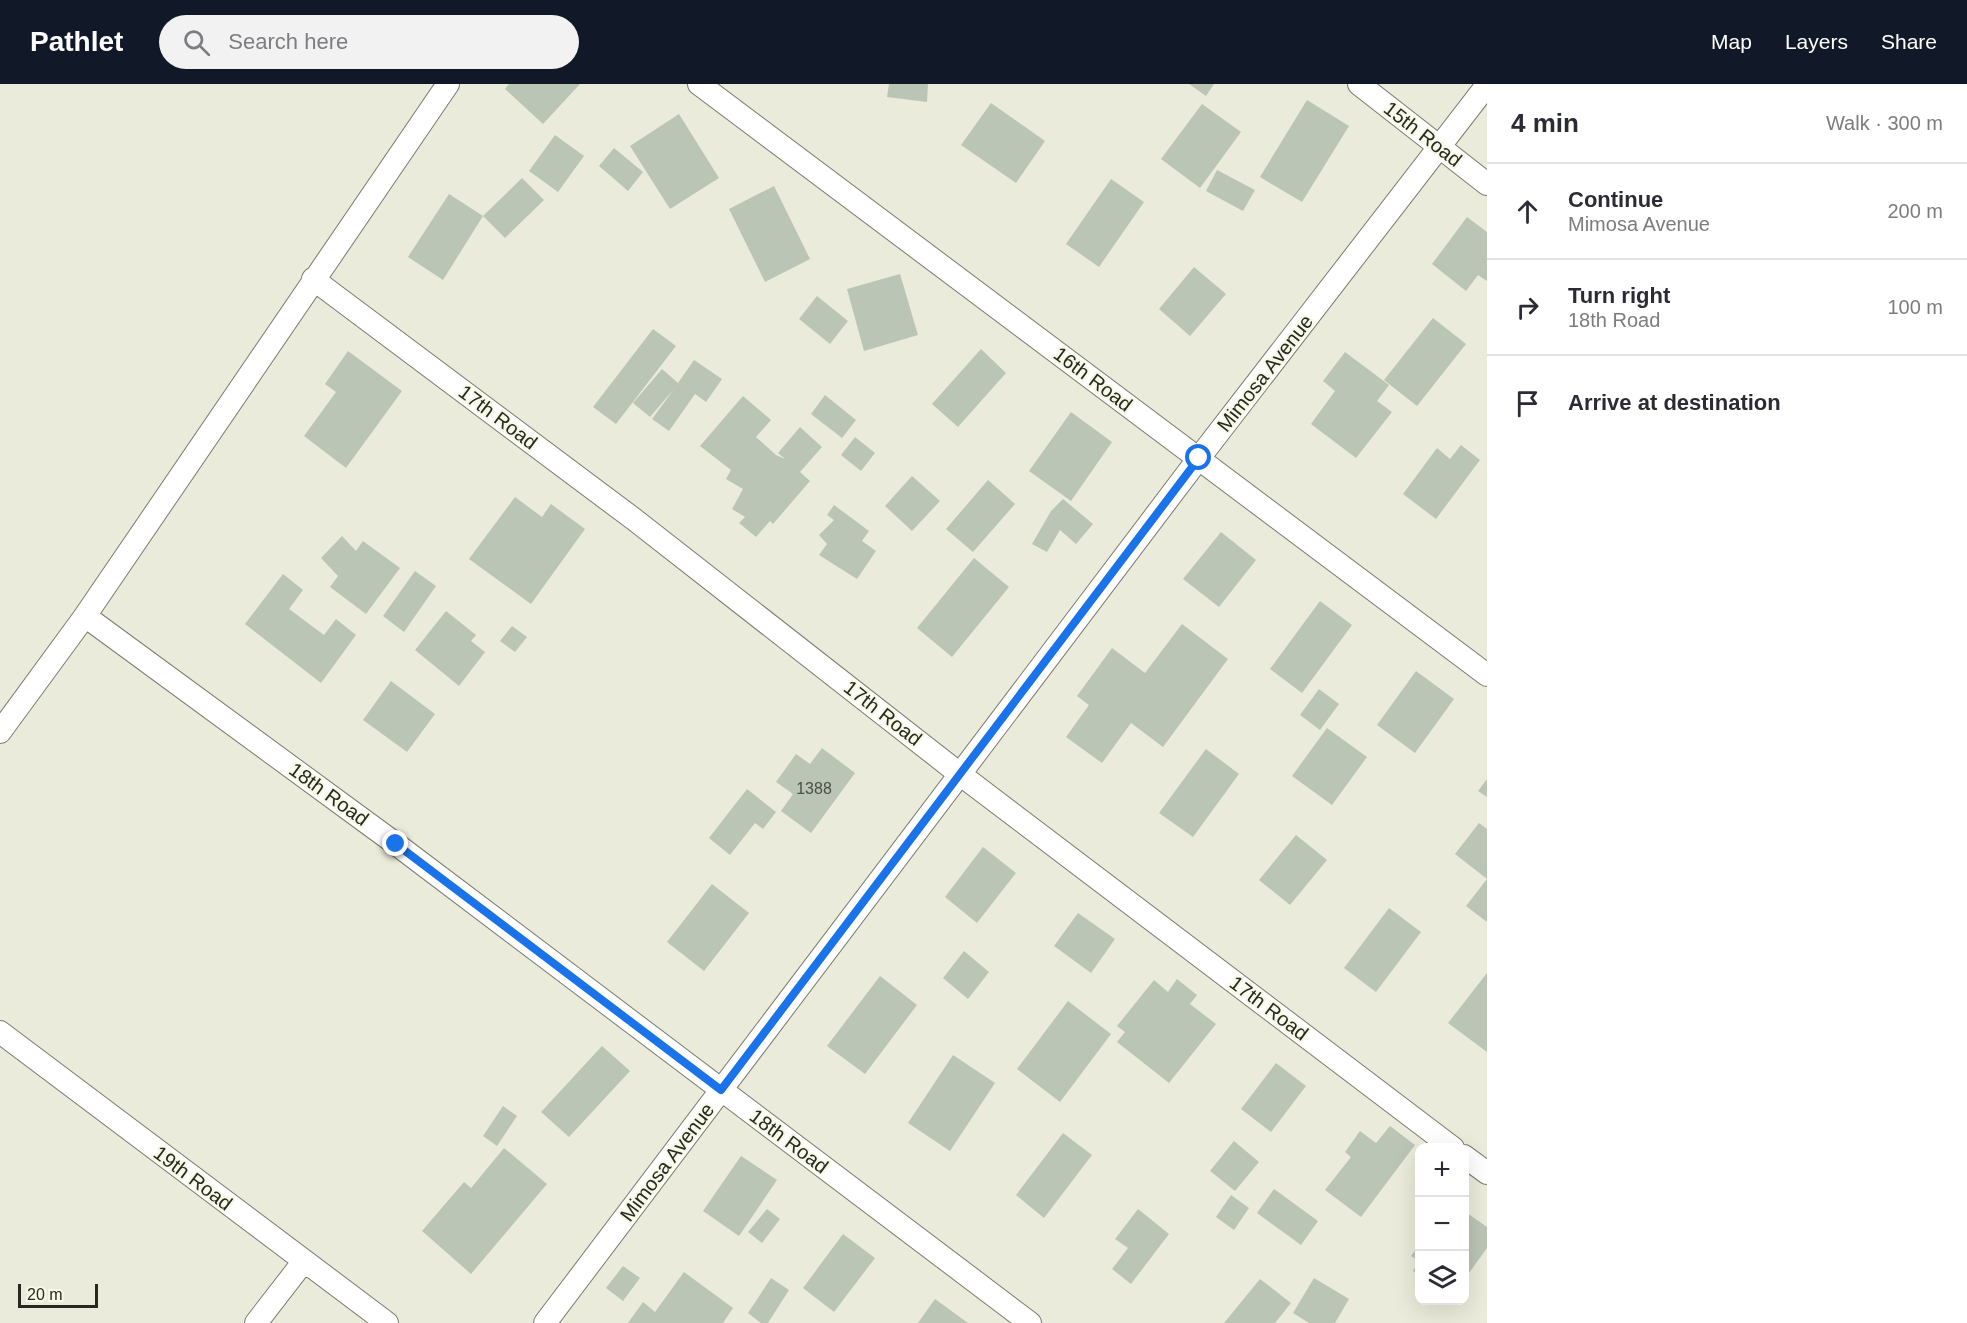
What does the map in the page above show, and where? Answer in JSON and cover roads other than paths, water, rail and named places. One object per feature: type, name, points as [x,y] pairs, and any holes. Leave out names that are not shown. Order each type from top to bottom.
[{"type":"street","points":[[0,732],[85,616],[448,84]]},
{"type":"street","name":"16th Road","points":[[699,84],[1487,675]]},
{"type":"street","name":"15th Road","points":[[1359,84],[1487,184]]},
{"type":"street","name":"Mimosa Avenue","points":[[545,1323],[1199,458],[1487,85]]},
{"type":"street","name":"17th Road","points":[[313,279],[635,520],[961,775],[1447,1143]]},
{"type":"street","name":"18th Road","points":[[85,616],[396,844],[1030,1323]]},
{"type":"street","name":"19th Road","points":[[0,1032],[387,1323]]},
{"type":"street","points":[[1469,1160],[1487,1173]]},
{"type":"street","points":[[256,1323],[304,1261]]}]
